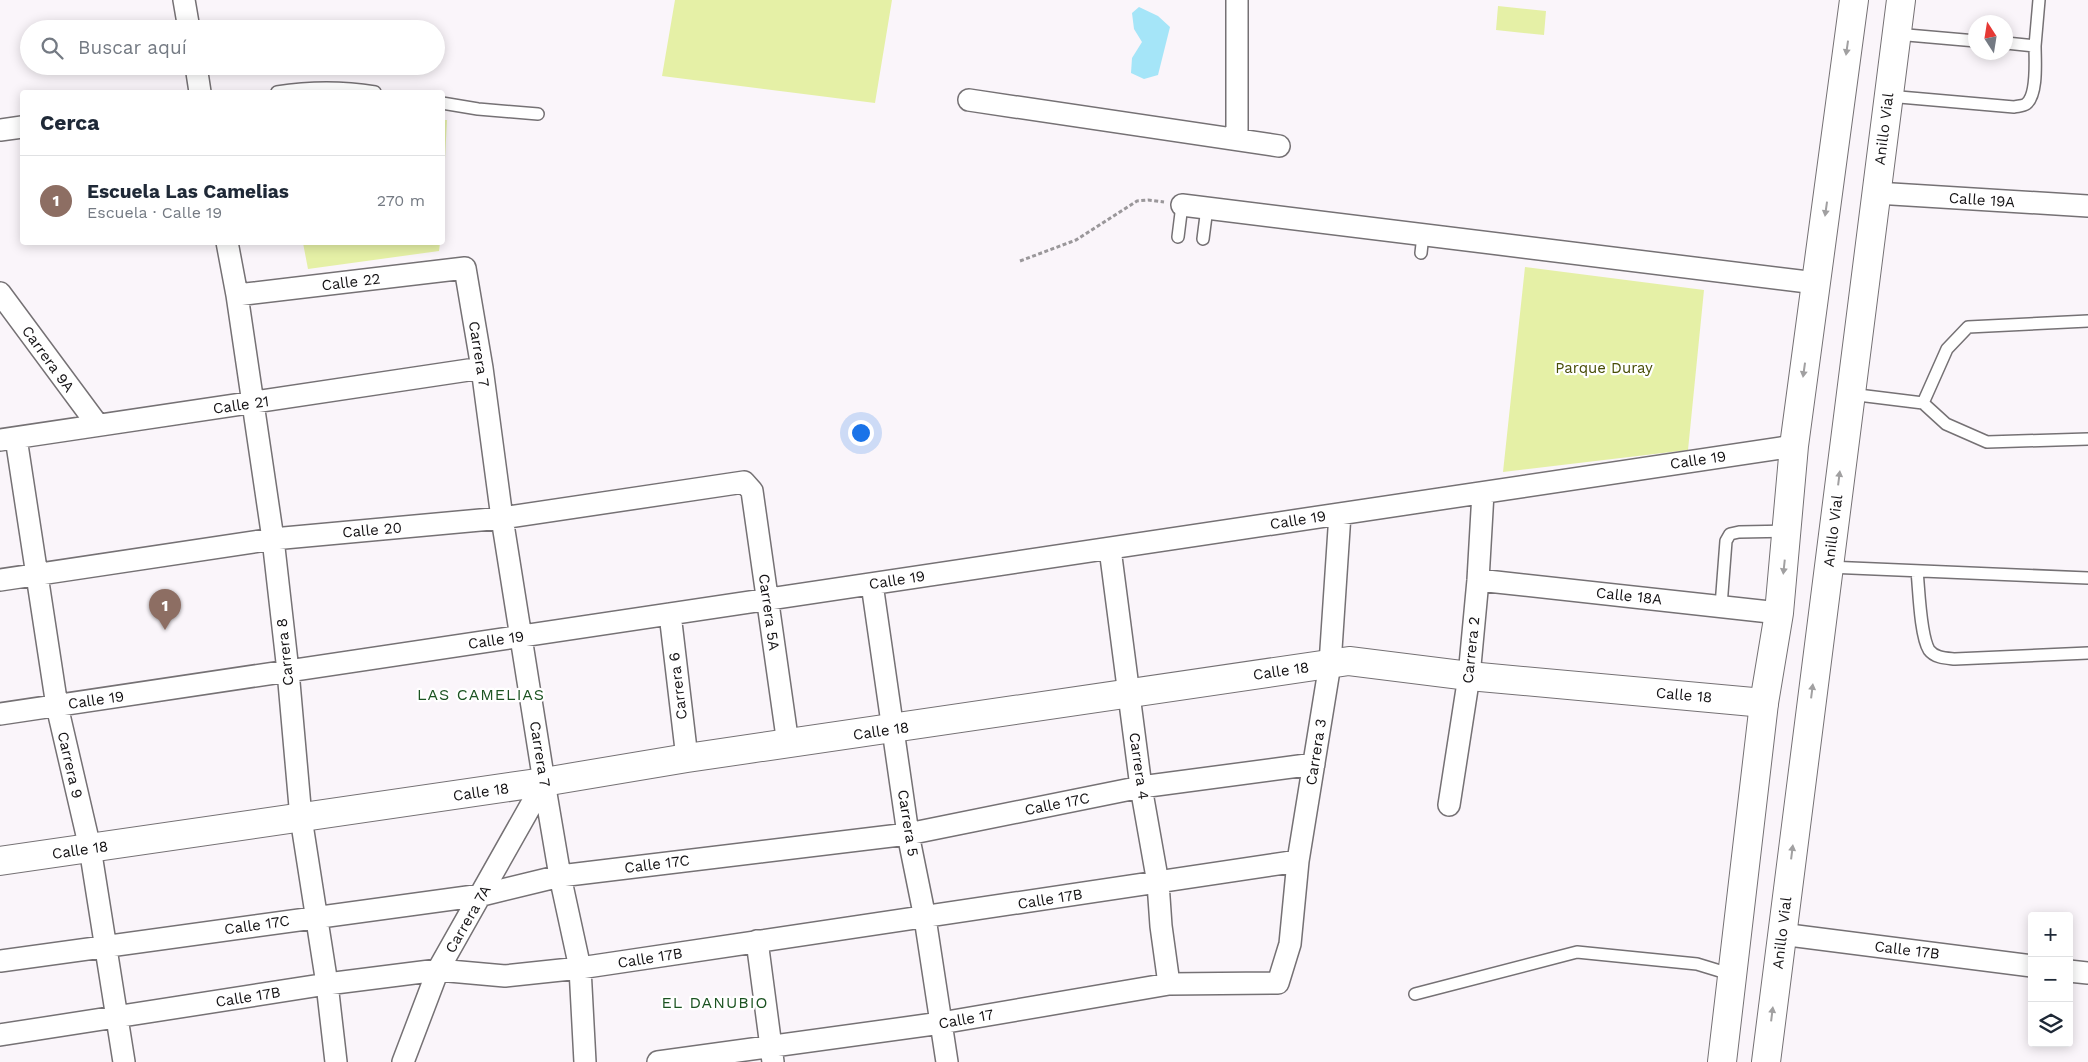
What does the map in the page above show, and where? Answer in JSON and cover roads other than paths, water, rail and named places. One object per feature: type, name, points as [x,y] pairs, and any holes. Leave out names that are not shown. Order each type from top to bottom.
[{"type":"main road","points":[[1722,1062],[1734,975],[1764,703],[1779,613],[1788,531],[1794,446],[1854,0]]},
{"type":"main road","name":"Anillo Vial","points":[[1766,1062],[1901,0]]},
{"type":"main road","name":"Calle 18","points":[[0,861],[544,782],[687,758],[894,729],[1128,692],[1349,661],[1469,676],[1764,703]]},
{"type":"street","points":[[184,0],[187,20]]},
{"type":"street","points":[[1237,0],[1237,140]]},
{"type":"street","points":[[197,75],[200,90]]},
{"type":"street","points":[[969,100],[1279,146]]},
{"type":"street","points":[[0,130],[20,127]]},
{"type":"street","name":"Calle 19A","points":[[1876,193],[2088,206]]},
{"type":"street","points":[[1182,205],[1422,244],[1816,283]]},
{"type":"street","name":"Carrera 8","points":[[228,245],[237,296],[272,539],[288,671],[301,818],[327,984],[336,1062]]},
{"type":"street","name":"Calle 22","points":[[237,296],[465,268]]},
{"type":"street","name":"Carrera 7","points":[[465,268],[482,368],[520,637],[560,876],[580,968],[585,1062]]},
{"type":"street","name":"Carrera 9A","points":[[1,297],[97,424]]},
{"type":"street","name":"Calle 21","points":[[8,439],[97,424],[252,404],[482,368]]},
{"type":"street","name":"Carrera 9","points":[[8,439],[36,575],[57,706],[90,848],[124,1062]]},
{"type":"street","name":"Calle 19","points":[[0,714],[1794,446]]},
{"type":"street","name":"Calle 20","points":[[0,580],[272,539],[502,518],[744,482]]},
{"type":"street","name":"Carrera 5A","points":[[744,482],[752,491],[788,744]]},
{"type":"street","name":"Carrera 2","points":[[1449,805],[1469,676],[1478,580],[1483,493]]},
{"type":"street","name":"Carrera 3","points":[[1273,984],[1280,980],[1290,944],[1298,861],[1330,664],[1340,514]]},
{"type":"street","name":"Carrera 4","points":[[1110,549],[1141,787],[1158,883],[1161,926],[1169,984]]},
{"type":"street","name":"Calle 18A","points":[[1478,580],[1779,613]]},
{"type":"street","name":"Carrera 5","points":[[872,584],[908,834],[925,918],[947,1062]]},
{"type":"street","name":"Carrera 6","points":[[670,614],[687,758]]},
{"type":"street","name":"Calle 17C","points":[[0,961],[482,894],[560,876],[908,834],[1141,787],[1314,764]]},
{"type":"street","name":"Carrera 7A","points":[[403,1062],[438,970],[544,782]]},
{"type":"street","name":"Calle 17B","points":[[0,1035],[327,984],[438,970],[506,976],[580,968],[1298,861]]},
{"type":"street","name":"Calle 17B","points":[[1782,934],[2028,965]]},
{"type":"street","points":[[758,941],[771,1054]]},
{"type":"street","points":[[2073,972],[2088,974]]},
{"type":"street","name":"Calle 17","points":[[658,1062],[771,1054],[1169,984],[1273,984]]},
{"type":"lane","points":[[1888,96],[2014,107],[2025,104],[2032,97],[2034,84],[2039,0]]},
{"type":"lane","points":[[1896,34],[1968,40]]},
{"type":"lane","points":[[2013,44],[2035,46]]},
{"type":"lane","points":[[298,90],[358,90]]},
{"type":"lane","points":[[445,104],[478,109],[538,114]]},
{"type":"lane","points":[[1178,236],[1182,205]]},
{"type":"lane","points":[[1203,239],[1207,208]]},
{"type":"lane","points":[[1923,404],[1947,348],[1968,327],[2088,321]]},
{"type":"lane","points":[[1850,394],[1923,404],[1946,424],[1987,442],[2088,439]]},
{"type":"lane","points":[[1721,606],[1726,541],[1730,534],[1739,532],[1788,531]]},
{"type":"lane","points":[[1828,567],[2088,578]]},
{"type":"lane","points":[[1917,571],[1925,637],[1930,651],[1940,657],[1955,659],[2088,653]]},
{"type":"lane","points":[[1415,994],[1578,952],[1696,964],[1734,975]]},
{"type":"water","points":[[1139,7],[1158,16],[1170,27],[1158,75],[1144,79],[1131,73],[1132,58],[1142,42],[1134,29],[1132,13]]},
{"type":"place","name":"Escuela Las Camelias","points":[[165,630]]},
{"type":"district","name":"LAS CAMELIAS","points":[[481,694]]},
{"type":"district","name":"EL DANUBIO","points":[[715,1002]]},
{"type":"park label","name":"Parque Duray","points":[[1604,368]]}]
